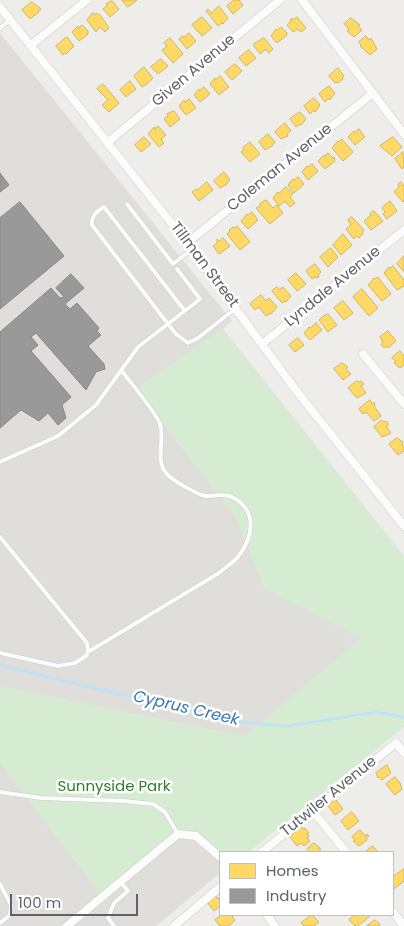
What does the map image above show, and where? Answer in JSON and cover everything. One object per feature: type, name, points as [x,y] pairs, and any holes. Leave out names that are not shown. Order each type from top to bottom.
[{"type":"street","points":[[31,45],[87,0]]},
{"type":"street","name":"Given Avenue","points":[[108,142],[280,0]]},
{"type":"street","points":[[302,0],[404,134]]},
{"type":"street","name":"Tillman Street","points":[[0,7],[190,246],[295,389],[404,526]]},
{"type":"street","name":"Coleman Avenue","points":[[190,246],[373,93]]},
{"type":"street","name":"Lyndale Avenue","points":[[262,344],[404,230]]},
{"type":"street","points":[[363,354],[404,404]]},
{"type":"street","name":"Tutwiler Avenue","points":[[263,851],[396,742],[404,753]]},
{"type":"street","points":[[312,810],[345,851]]},
{"type":"street","points":[[67,926],[178,834],[196,836],[219,856]]},
{"type":"street","points":[[174,926],[219,888]]},
{"type":"street","points":[[394,913],[404,926]]},
{"type":"lane","points":[[0,28],[11,20]]},
{"type":"lane","points":[[127,204],[173,264],[190,246]]},
{"type":"lane","points":[[185,311],[104,207],[94,214],[92,225],[164,320],[176,334],[188,343],[198,338],[236,308]]},
{"type":"lane","points":[[0,462],[58,436],[96,405],[138,347],[200,299],[178,269]]},
{"type":"lane","points":[[0,653],[58,666],[75,663],[86,656],[88,652],[219,572],[236,559],[247,543],[251,530],[250,517],[245,505],[224,494],[205,496],[165,473],[162,466],[160,423],[122,371]]},
{"type":"lane","points":[[0,537],[87,643],[88,652]]},
{"type":"lane","points":[[0,792],[41,798],[153,804],[165,812],[178,834]]},
{"type":"lane","points":[[114,926],[108,918],[114,903],[128,891],[120,881]]},
{"type":"lane","points":[[0,884],[11,905],[10,915],[0,923]]},
{"type":"shaded area","points":[[0,33],[232,321],[223,329],[404,556],[404,722],[219,851],[219,874],[156,926],[0,926]]},
{"type":"green space","name":"Sunnyside Park","points":[[222,329],[404,556],[404,727],[250,851],[219,851],[196,837],[178,834],[102,896],[0,764],[0,686],[245,736],[361,638],[264,588],[235,516],[135,389]]},
{"type":"building: Homes","points":[[122,0],[137,0],[128,7]]},
{"type":"building: Homes","points":[[234,0],[239,0],[243,5],[233,14],[227,6]]},
{"type":"building: Homes","points":[[112,1],[119,9],[110,17],[103,9],[107,6],[106,4]]},
{"type":"building: Homes","points":[[32,2],[41,9],[30,19],[22,10]]},
{"type":"building: Homes","points":[[219,6],[228,18],[223,24],[218,26],[206,11],[208,9],[211,13]]},
{"type":"building: Homes","points":[[93,13],[94,15],[97,13],[101,16],[109,28],[105,32],[100,27],[96,32],[87,20]]},
{"type":"building: Homes","points":[[202,17],[212,28],[202,36],[192,25]]},
{"type":"building: Homes","points":[[297,17],[306,28],[301,32],[297,29],[293,32],[287,25],[292,18],[293,20]]},
{"type":"building: Homes","points":[[351,18],[360,25],[358,26],[362,30],[354,37],[347,31],[349,29],[344,24]]},
{"type":"building: Homes","points":[[82,25],[88,31],[88,34],[79,41],[72,32]]},
{"type":"building: Homes","points":[[281,27],[287,35],[277,43],[271,36],[276,29]]},
{"type":"building: Homes","points":[[189,33],[196,41],[187,49],[179,39]]},
{"type":"building: Homes","points":[[366,36],[369,40],[371,38],[377,49],[370,55],[360,46],[359,42]]},
{"type":"building: Homes","points":[[67,37],[74,46],[63,55],[56,46]]},
{"type":"building: Homes","points":[[170,38],[183,54],[173,63],[162,50],[167,46],[164,43]]},
{"type":"building: Homes","points":[[264,38],[273,49],[269,53],[266,49],[260,54],[254,44]]},
{"type":"building: Homes","points":[[249,50],[256,58],[246,66],[239,58]]},
{"type":"building: Homes","points":[[161,59],[168,66],[158,74],[151,67]]},
{"type":"building: Homes","points":[[235,64],[242,71],[232,80],[225,72]]},
{"type":"building: Homes","points":[[144,67],[153,78],[142,87],[134,76]]},
{"type":"building: Homes","points":[[338,68],[344,76],[338,83],[335,83],[329,76]]},
{"type":"building: Homes","points":[[220,76],[229,87],[219,95],[210,84],[215,78]]},
{"type":"building: Homes","points":[[130,81],[136,89],[126,97],[120,90]]},
{"type":"building: Homes","points":[[103,84],[119,103],[109,112],[102,105],[108,100],[97,89]]},
{"type":"building: Homes","points":[[329,86],[335,93],[330,100],[329,98],[325,102],[319,94]]},
{"type":"building: Homes","points":[[204,87],[210,94],[200,102],[194,95],[199,89]]},
{"type":"building: Homes","points":[[314,98],[320,105],[315,112],[314,110],[310,114],[304,106]]},
{"type":"building: Homes","points":[[189,99],[196,108],[186,115],[179,106],[184,100],[185,102]]},
{"type":"building: Homes","points":[[174,111],[180,119],[170,127],[164,119],[168,116],[167,114]]},
{"type":"building: Homes","points":[[300,112],[306,119],[301,125],[296,127],[290,119]]},
{"type":"building: Homes","points":[[285,123],[291,131],[287,134],[288,136],[281,139],[275,132]]},
{"type":"building: Homes","points":[[158,126],[166,135],[161,139],[164,143],[159,147],[148,134],[154,127],[155,129]]},
{"type":"building: Homes","points":[[359,129],[365,137],[355,145],[348,137]]},
{"type":"building: Homes","points":[[268,134],[275,142],[265,150],[259,142]]},
{"type":"building: Homes","points":[[144,137],[151,144],[141,152],[135,145]]},
{"type":"building: Homes","points":[[393,137],[402,147],[392,156],[380,146]]},
{"type":"building: Homes","points":[[342,139],[353,152],[343,161],[332,148]]},
{"type":"building: Homes","points":[[250,142],[260,154],[250,162],[241,152]]},
{"type":"building: Homes","points":[[403,152],[404,167],[402,169],[395,159]]},
{"type":"building: Homes","points":[[328,153],[334,157],[335,161],[325,169],[318,161]]},
{"type":"building: Homes","points":[[312,164],[318,171],[308,180],[302,172],[307,166]]},
{"type":"building: Homes","points":[[224,172],[230,180],[220,188],[214,181]]},
{"type":"building: Homes","points":[[298,177],[304,184],[294,193],[288,185],[293,179]]},
{"type":"building: Homes","points":[[207,182],[213,190],[199,201],[192,192]]},
{"type":"building: Homes","points":[[401,182],[404,186],[403,202],[394,192]]},
{"type":"building: Homes","points":[[286,187],[293,194],[290,197],[295,203],[290,207],[285,201],[279,206],[273,198]]},
{"type":"building: Homes","points":[[266,200],[273,208],[277,205],[283,213],[270,224],[256,208]]},
{"type":"building: Homes","points":[[390,201],[397,211],[387,219],[383,214],[385,212],[382,208]]},
{"type":"building: Homes","points":[[373,211],[383,221],[371,230],[364,221]]},
{"type":"building: Homes","points":[[252,212],[258,220],[248,229],[241,221],[247,214]]},
{"type":"building: Homes","points":[[352,217],[364,230],[359,238],[357,236],[354,239],[346,229],[351,225],[348,220]]},
{"type":"building: Homes","points":[[237,226],[250,242],[240,250],[227,234],[229,230]]},
{"type":"building: Homes","points":[[343,234],[352,245],[341,255],[333,245]]},
{"type":"building: Homes","points":[[223,238],[230,246],[219,254],[213,246],[217,243],[217,239],[219,241]]},
{"type":"building: Homes","points":[[331,248],[338,257],[328,267],[320,257]]},
{"type":"building: Homes","points":[[404,256],[404,272],[397,264]]},
{"type":"building: Homes","points":[[315,264],[321,272],[318,275],[319,277],[312,279],[306,271]]},
{"type":"building: Homes","points":[[393,266],[404,280],[404,286],[397,290],[384,273],[389,267]]},
{"type":"building: Homes","points":[[296,273],[306,284],[297,291],[288,280]]},
{"type":"building: Homes","points":[[378,277],[391,294],[382,301],[368,285],[374,278]]},
{"type":"building: Homes","points":[[277,287],[279,290],[283,287],[291,296],[286,302],[282,303],[272,291]]},
{"type":"building: Homes","points":[[362,289],[378,308],[369,316],[353,297]]},
{"type":"building: Homes","points":[[261,295],[266,301],[269,298],[277,307],[271,314],[266,316],[259,307],[255,310],[250,304]]},
{"type":"building: Homes","points":[[343,301],[353,313],[344,320],[334,308]]},
{"type":"building: Homes","points":[[328,314],[337,325],[328,332],[319,320]]},
{"type":"building: Homes","points":[[316,323],[322,330],[310,340],[304,333]]},
{"type":"building: Homes","points":[[388,331],[396,341],[388,348],[386,346],[384,348],[380,337]]},
{"type":"building: Homes","points":[[298,338],[304,345],[295,352],[289,345]]},
{"type":"building: Homes","points":[[400,351],[404,356],[404,365],[400,368],[394,363],[396,362],[392,358]]},
{"type":"building: Homes","points":[[342,363],[348,367],[346,369],[351,374],[343,380],[334,369]]},
{"type":"building: Homes","points":[[357,381],[361,381],[364,384],[361,386],[366,393],[357,398],[348,388]]},
{"type":"building: Homes","points":[[370,400],[372,404],[374,402],[374,406],[381,416],[374,421],[366,412],[363,414],[359,409]]},
{"type":"building: Homes","points":[[382,420],[389,424],[386,426],[391,433],[382,437],[374,427]]},
{"type":"building: Homes","points":[[397,438],[403,442],[404,447],[404,451],[398,455],[389,444]]},
{"type":"building: Homes","points":[[387,765],[391,773],[382,780],[378,778],[376,773]]},
{"type":"building: Homes","points":[[395,777],[402,789],[395,795],[386,784]]},
{"type":"building: Homes","points":[[336,800],[343,809],[335,815],[328,806]]},
{"type":"building: Homes","points":[[352,812],[359,821],[348,830],[341,821]]},
{"type":"building: Homes","points":[[302,827],[309,833],[307,838],[310,841],[304,846],[301,843],[297,846],[290,837]]},
{"type":"building: Homes","points":[[360,830],[365,836],[367,834],[369,836],[359,846],[353,841],[355,840],[352,837]]},
{"type":"building: Homes","points":[[314,843],[320,848],[320,851],[309,851],[307,849]]},
{"type":"building: Homes","points":[[373,846],[377,851],[366,851]]},
{"type":"building: Homes","points":[[404,869],[404,881],[394,889],[394,876]]},
{"type":"building: Homes","points":[[215,895],[218,899],[219,898],[219,907],[214,911],[207,902]]},
{"type":"building: Homes","points":[[221,916],[234,916],[232,917],[235,920],[229,926],[220,926],[215,920]]},
{"type":"building: Homes","points":[[311,916],[319,922],[314,926],[304,926],[301,923]]},
{"type":"building: Homes","points":[[354,916],[370,916],[358,926],[355,926],[349,920]]},
{"type":"building: Homes","points":[[375,920],[380,924],[379,926],[367,926]]},
{"type":"building: Industry","points":[[0,173],[9,185],[0,192]]},
{"type":"building: Industry","points":[[20,202],[64,256],[0,309],[0,218]]},
{"type":"building: Industry","points":[[71,274],[84,288],[65,304],[70,309],[77,303],[99,328],[97,331],[101,335],[88,346],[104,364],[105,369],[96,372],[86,390],[36,333],[31,337],[38,345],[31,351],[71,397],[62,405],[66,418],[58,425],[48,413],[39,421],[21,410],[0,428],[0,332],[51,288],[60,298],[64,297],[56,288]]},
{"type":"waterway","name":"Cyprus Creek","points":[[0,665],[235,722],[288,726],[376,712],[404,717]]},
{"type":"railway","points":[[0,211],[8,205]]}]
